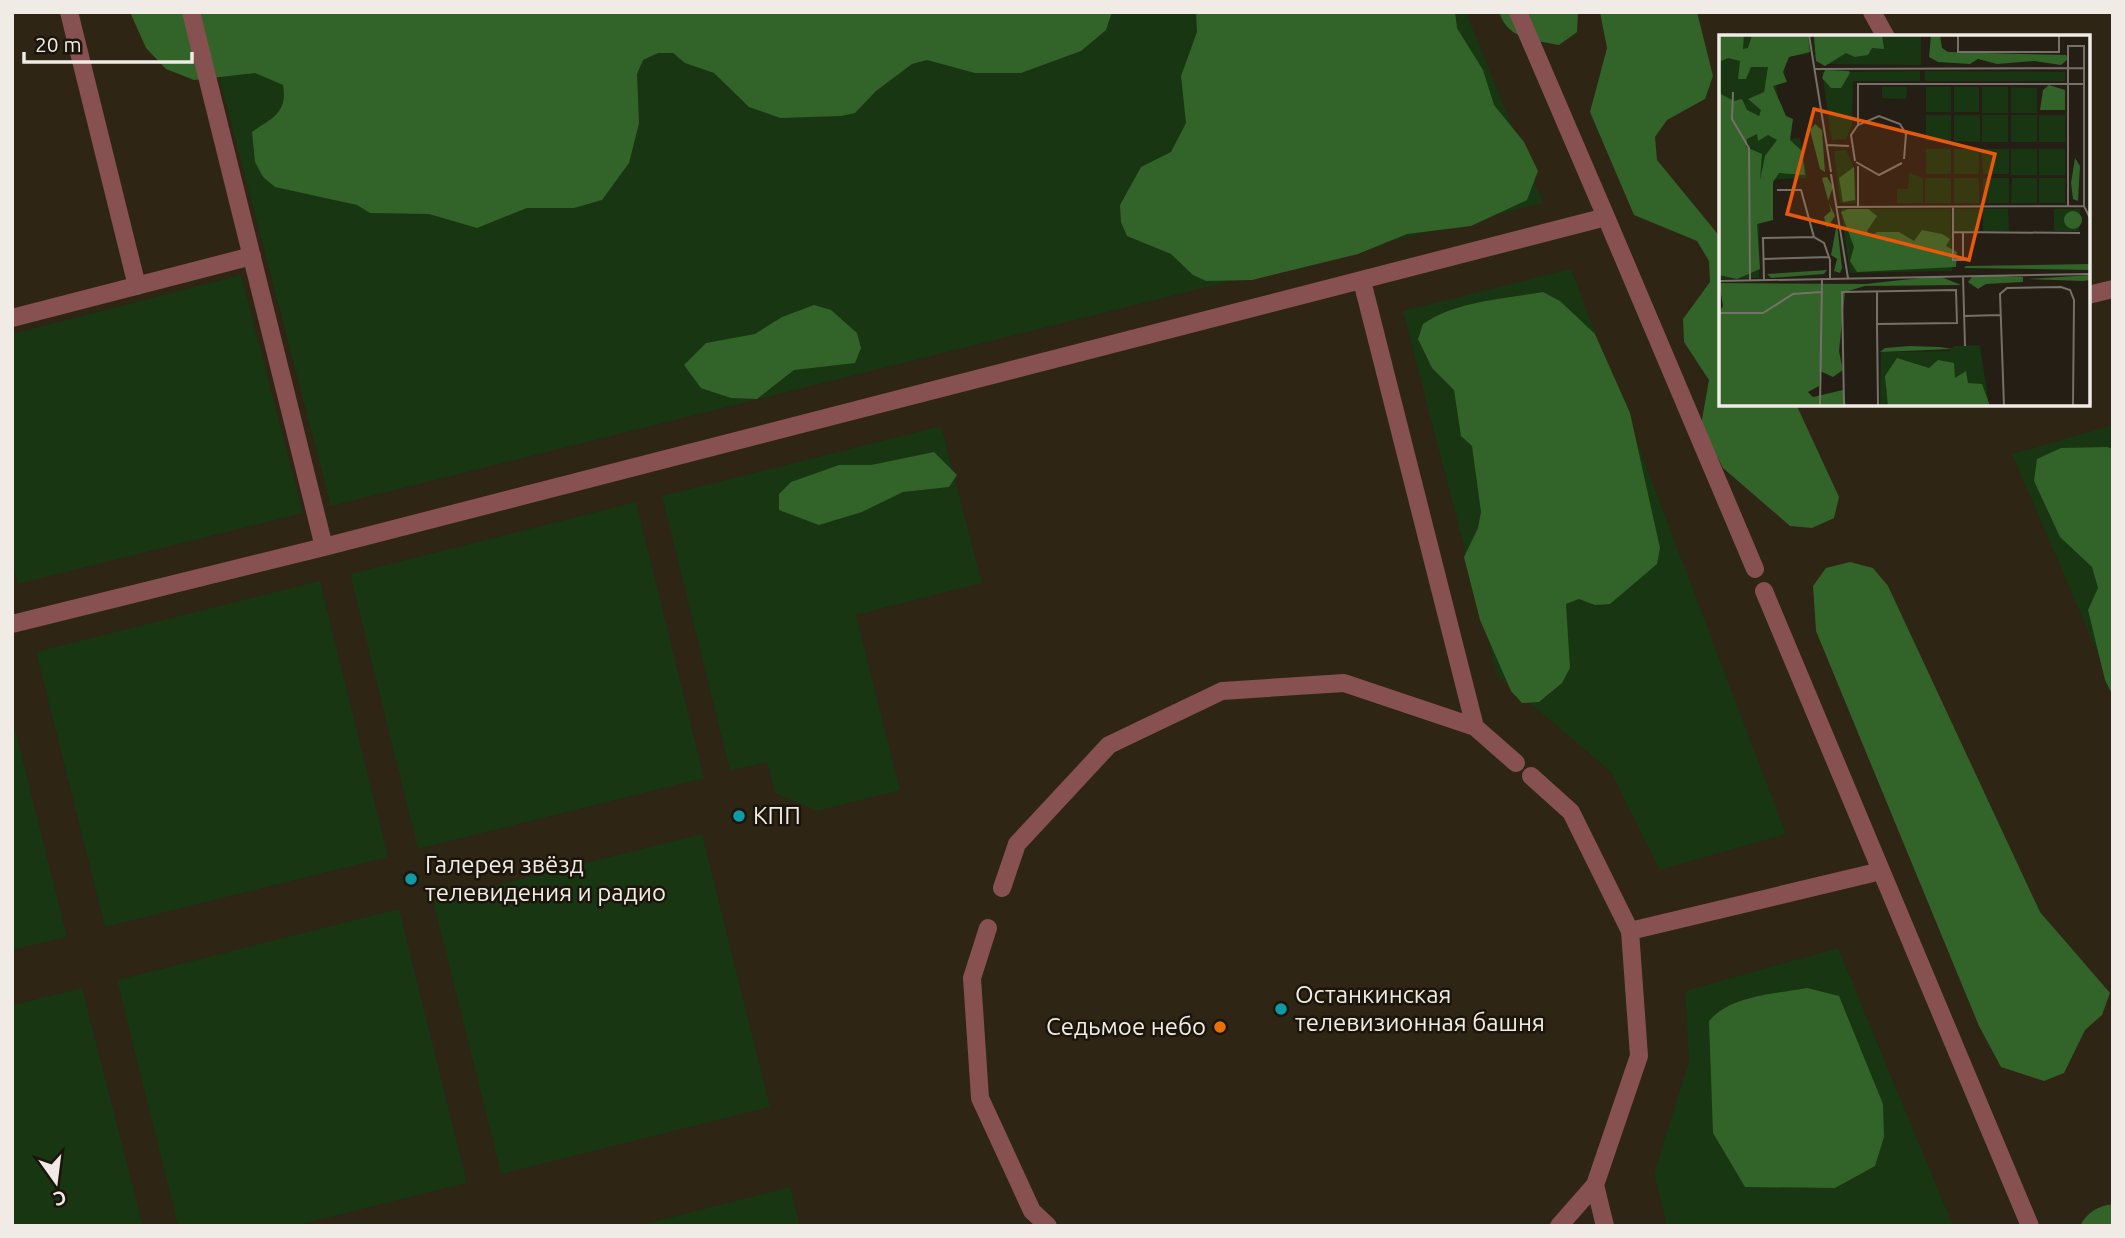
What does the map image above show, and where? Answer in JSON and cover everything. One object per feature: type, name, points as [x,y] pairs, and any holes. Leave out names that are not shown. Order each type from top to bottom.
[{"type":"lane","points":[[69,12],[136,286]]},
{"type":"lane","points":[[191,12],[324,547]]},
{"type":"lane","points":[[1518,12],[1755,569]]},
{"type":"lane","points":[[1872,12],[1885,35]]},
{"type":"lane","points":[[12,624],[324,547],[1606,217]]},
{"type":"lane","points":[[12,318],[252,256]]},
{"type":"lane","points":[[1362,281],[1475,727]]},
{"type":"lane","points":[[2090,295],[2113,289]]},
{"type":"lane","points":[[1764,591],[2030,1226]]},
{"type":"lane","points":[[1002,888],[1017,844],[1109,745],[1222,691],[1344,683],[1475,727],[1516,764]]},
{"type":"lane","points":[[1531,776],[1571,812],[1630,931],[1639,1056],[1595,1185],[1559,1226]]},
{"type":"lane","points":[[1630,931],[1881,871]]},
{"type":"lane","points":[[988,928],[972,978],[980,1098],[1032,1211],[1048,1226]]},
{"type":"lane","points":[[1595,1185],[1605,1226]]},
{"type":"shaded area","points":[[12,12],[2113,12],[2113,1226],[12,1226]]},
{"type":"green space","points":[[130,12],[1112,12],[1106,30],[1081,51],[1021,73],[975,73],[927,60],[912,64],[876,91],[855,113],[841,116],[780,118],[749,107],[714,73],[685,63],[673,53],[658,53],[643,60],[637,74],[639,123],[629,163],[602,200],[574,208],[527,208],[477,228],[429,214],[370,213],[357,205],[275,187],[263,177],[255,162],[252,132],[281,108],[283,85],[255,73],[194,80],[166,69],[146,48]]},
{"type":"green space","points":[[202,12],[1466,12],[1543,203],[331,506]]},
{"type":"green space","points":[[1196,12],[1455,12],[1457,28],[1483,70],[1494,105],[1524,142],[1538,171],[1527,200],[1471,226],[1407,234],[1358,254],[1252,280],[1206,281],[1193,275],[1171,254],[1127,236],[1121,222],[1120,205],[1141,167],[1171,152],[1186,123],[1181,76],[1197,32]]},
{"type":"green space","points":[[1499,12],[1578,12],[1577,32],[1559,45],[1531,40],[1509,28]]},
{"type":"green space","points":[[1600,12],[1697,12],[1713,76],[1705,99],[1667,120],[1655,137],[1657,160],[1719,236],[1719,406],[1797,406],[1839,497],[1834,518],[1812,528],[1790,526],[1723,468],[1701,425],[1709,380],[1684,342],[1683,319],[1710,282],[1709,261],[1697,241],[1634,215],[1590,112],[1607,48]]},
{"type":"green space","points":[[1571,269],[1786,834],[1660,870],[1611,772],[1497,675],[1403,311]]},
{"type":"green space","points":[[241,275],[303,513],[18,584],[12,560],[12,334]]},
{"type":"green space","points":[[1543,292],[1560,301],[1595,334],[1630,413],[1660,548],[1657,564],[1610,604],[1595,605],[1579,599],[1566,604],[1570,668],[1562,683],[1539,702],[1522,703],[1511,691],[1480,620],[1464,557],[1478,528],[1481,512],[1472,446],[1461,436],[1454,390],[1432,368],[1418,339],[1423,324],[1450,310]]},
{"type":"green space","points":[[814,305],[831,310],[857,333],[861,348],[855,363],[794,370],[757,399],[731,398],[701,388],[684,365],[706,343],[755,334],[782,317]]},
{"type":"green space","points":[[2113,425],[2113,689],[2012,454]]},
{"type":"green space","points":[[941,426],[982,583],[856,615],[900,790],[817,811],[775,793],[767,762],[730,771],[662,496]]},
{"type":"green space","points":[[2061,448],[2113,449],[2113,696],[2105,680],[2088,610],[2098,588],[2092,567],[2060,537],[2034,481],[2037,459]]},
{"type":"green space","points":[[934,452],[957,475],[949,487],[903,492],[862,512],[819,525],[779,510],[779,494],[791,482],[839,465],[871,465]]},
{"type":"green space","points":[[636,502],[704,778],[418,849],[350,574]]},
{"type":"green space","points":[[1850,562],[1873,568],[1888,586],[2040,912],[2110,993],[2102,1015],[2085,1030],[2064,1073],[2044,1081],[2001,1067],[1979,1026],[1816,631],[1813,586],[1826,568]]},
{"type":"green space","points":[[320,581],[388,857],[105,927],[36,652]]},
{"type":"green space","points":[[12,717],[67,937],[12,950]]},
{"type":"green space","points":[[702,834],[770,1107],[501,1174],[433,901]]},
{"type":"green space","points":[[399,909],[467,1183],[295,1226],[178,1226],[117,980]]},
{"type":"green space","points":[[1838,948],[1953,1226],[1667,1226],[1654,1173],[1689,1061],[1685,991]]},
{"type":"green space","points":[[82,988],[143,1226],[12,1226],[12,1005]]},
{"type":"green space","points":[[1807,988],[1839,996],[1883,1104],[1884,1137],[1875,1166],[1835,1188],[1745,1187],[1713,1133],[1709,1021],[1718,1012],[1741,1001]]},
{"type":"green space","points":[[790,1187],[800,1226],[637,1226]]},
{"type":"green space","points":[[2113,1204],[2113,1226],[2080,1226],[2094,1210]]},
{"type":"place","name":"КПП","points":[[739,816]]},
{"type":"place","name":"Галерея звёзд телевидения и радио","points":[[411,879]]},
{"type":"place","name":"Останкинская телевизионная башня","points":[[1281,1009]]},
{"type":"place","name":"Седьмое небо","points":[[1220,1027]]}]
